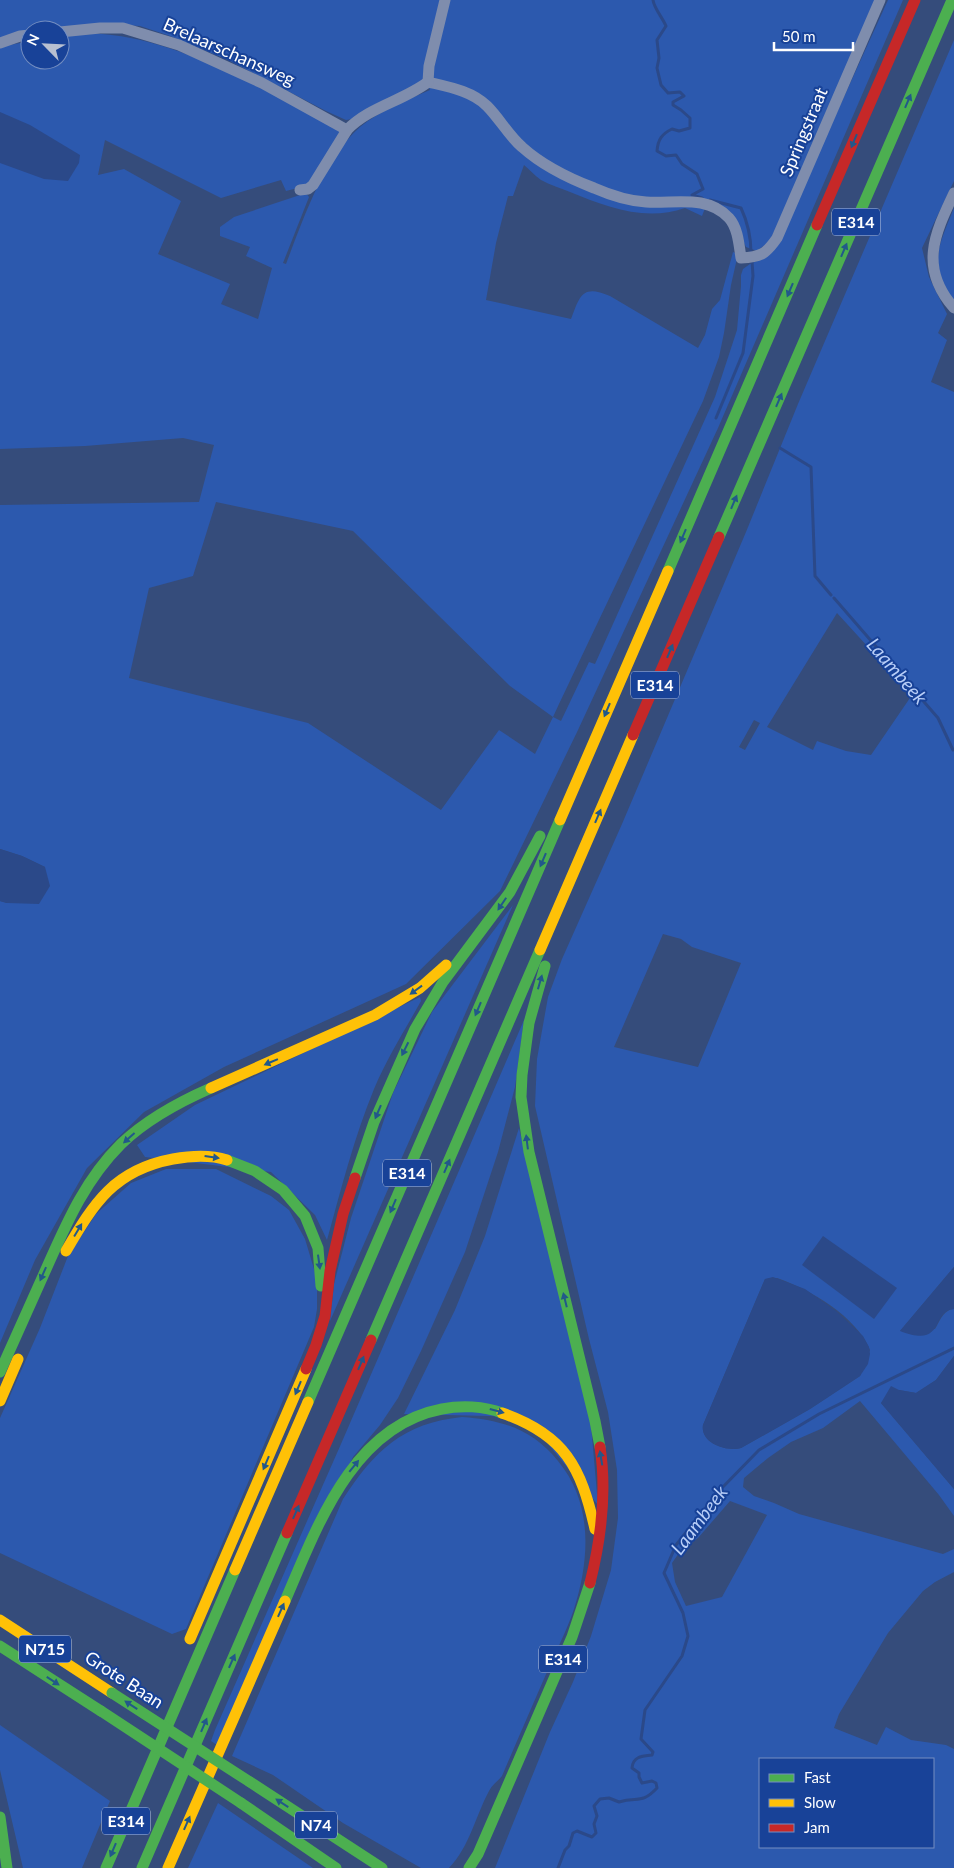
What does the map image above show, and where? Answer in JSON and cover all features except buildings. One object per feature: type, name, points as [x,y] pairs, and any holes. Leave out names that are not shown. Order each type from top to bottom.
[{"type":"highway","name":"E314","points":[[106,1868],[916,0]]},
{"type":"highway","name":"E314","points":[[142,1868],[952,0]]},
{"type":"highway","name":"E314","points":[[560,792],[607,688],[634,650]]},
{"type":"highway","name":"E314","points":[[185,1650],[321,1332],[330,1271],[343,1214],[374,1122],[415,1029],[443,982],[490,921],[519,877],[544,826]]},
{"type":"highway","name":"E314","points":[[0,1372],[54,1248],[75,1205],[90,1181],[127,1138],[172,1106],[196,1094],[364,1021],[402,1001],[442,970],[490,921]]},
{"type":"highway","name":"E314","points":[[469,1868],[478,1854],[572,1637],[587,1597],[594,1568],[603,1507],[603,1467],[595,1422],[528,1152],[521,1097],[529,1023],[549,958],[551,925]]},
{"type":"highway","name":"E314","points":[[0,1401],[65,1252],[96,1203],[121,1179],[138,1169],[159,1161],[183,1156],[223,1159],[254,1169],[286,1191],[305,1217],[310,1226],[318,1252],[321,1282],[316,1329],[310,1359]]},
{"type":"highway","name":"E314","points":[[168,1868],[320,1520],[341,1482],[364,1454],[388,1432],[422,1414],[448,1408],[468,1407],[493,1410],[517,1417],[552,1440],[573,1463],[585,1487],[598,1539]]},
{"type":"highway","name":"Grote Baan","points":[[0,1620],[180,1737]]},
{"type":"highway","name":"N715","points":[[0,1646],[170,1757]]},
{"type":"highway","points":[[143,1748],[158,1712]]},
{"type":"highway","name":"N74","points":[[180,1737],[382,1868]]},
{"type":"highway","name":"N74","points":[[170,1757],[336,1868]]},
{"type":"highway","points":[[0,1817],[8,1868]]},
{"type":"highway","name":"E314","points":[[94,1868],[113,1823]]},
{"type":"highway","name":"E314","points":[[476,1868],[478,1854]]},
{"type":"highway","points":[[458,1868],[478,1854]]},
{"type":"street","points":[[300,190],[308,189],[317,179],[347,130],[354,123],[379,108],[416,91],[428,82],[428,66],[445,0]]},
{"type":"street","name":"Springstraat","points":[[428,82],[457,89],[476,97],[488,107],[514,140],[539,161],[563,175],[596,189],[637,201],[689,201],[714,208],[729,219],[735,228],[741,258],[756,257],[765,253],[777,238],[880,0]]},
{"type":"street","name":"Brelaarschansweg","points":[[70,31],[123,28],[179,45],[262,83],[347,130]]},
{"type":"street","points":[[0,43],[20,36]]},
{"type":"street","points":[[954,193],[938,226],[933,244],[932,263],[941,289],[954,308]]},
{"type":"shaded area","points":[[0,0],[877,0],[770,241],[757,251],[746,247],[741,237],[707,203],[702,216],[685,208],[655,214],[626,211],[598,203],[548,183],[524,165],[513,196],[508,196],[496,243],[486,300],[571,319],[583,294],[593,291],[610,296],[698,348],[705,335],[712,309],[720,300],[733,252],[738,254],[719,357],[703,401],[553,717],[561,721],[589,662],[595,664],[715,397],[737,330],[743,269],[766,257],[823,143],[888,0],[903,0],[718,428],[578,730],[500,891],[406,984],[224,1067],[144,1112],[87,1168],[35,1260],[0,1343],[0,901],[7,903],[45,867],[22,856],[0,849],[0,505],[199,502],[214,445],[183,438],[85,446],[0,449],[0,47],[20,43],[20,70],[70,70],[70,36],[102,34],[133,38],[164,46],[225,70],[341,131],[309,185],[286,191],[281,180],[221,198],[105,140],[98,175],[124,169],[181,201],[158,254],[230,284],[221,304],[258,319],[272,268],[246,256],[250,247],[220,236],[220,227],[234,217],[306,193],[309,197],[283,263],[286,264],[316,191],[335,156],[347,140],[360,127],[376,116],[430,90],[425,79],[352,119],[346,120],[228,60],[140,26],[107,24],[70,27],[70,20],[20,20],[20,33],[0,39]],"holes":[[[216,502],[353,531],[510,686],[553,717],[535,754],[499,730],[441,810],[308,723],[129,678],[149,588],[193,576]]]},
{"type":"shaded area","points":[[954,40],[954,181],[922,248],[929,277],[947,314],[938,333],[947,340],[931,382],[954,392],[954,1267],[900,1331],[935,1329],[944,1314],[954,1309],[954,1356],[936,1380],[916,1393],[899,1390],[881,1403],[954,1489],[954,1516],[939,1495],[860,1401],[823,1428],[791,1442],[768,1458],[744,1478],[743,1487],[754,1496],[799,1514],[943,1554],[954,1549],[954,1572],[923,1591],[888,1633],[839,1714],[834,1728],[877,1745],[886,1727],[911,1740],[946,1745],[954,1749],[954,1868],[495,1868],[591,1636],[611,1570],[618,1518],[617,1470],[608,1412],[589,1339],[535,1106],[537,1059],[548,997],[562,959],[622,824],[746,532],[798,404]],"holes":[[[837,613],[912,695],[871,755],[846,751],[817,741],[813,750],[767,727]],[[754,720],[760,723],[745,750],[739,747]],[[663,934],[681,939],[692,947],[741,963],[698,1067],[614,1047]],[[777,1278],[804,1289],[844,1316],[855,1326],[870,1350],[860,1376],[810,1409],[741,1448],[729,1449],[716,1445],[706,1437],[703,1425],[765,1279]],[[730,1501],[767,1515],[722,1597],[686,1606],[675,1582],[672,1563],[679,1553],[698,1538]]]},
{"type":"shaded area","points":[[0,112],[30,125],[80,155],[79,163],[68,181],[44,179],[0,163]]},
{"type":"shaded area","points":[[954,208],[954,301],[941,276],[938,266],[938,255],[940,244]]},
{"type":"shaded area","points":[[0,849],[22,856],[45,867],[50,886],[39,904],[0,901]]},
{"type":"shaded area","points":[[513,905],[330,1321],[334,1284],[351,1218],[393,1093],[432,1012]]},
{"type":"shaded area","points":[[420,997],[421,1001],[396,1044],[367,1107],[348,1164],[327,1240],[315,1215],[271,1172],[145,1157],[137,1145],[195,1105]]},
{"type":"shaded area","points":[[524,1020],[515,1087],[498,1152],[465,1252],[398,1398],[380,1425],[353,1457],[217,1745],[211,1741],[215,1730]]},
{"type":"shaded area","points":[[519,1128],[591,1425],[598,1505],[526,1417],[404,1414],[455,1310],[485,1236]]},
{"type":"shaded area","points":[[166,1169],[216,1169],[271,1196],[289,1210],[305,1239],[317,1279],[317,1309],[314,1327],[186,1629],[172,1634],[0,1553],[0,1418],[40,1328],[68,1256],[96,1214],[131,1183]]},
{"type":"shaded area","points":[[823,1236],[897,1288],[874,1319],[802,1265]]},
{"type":"shaded area","points":[[954,1267],[954,1309],[947,1311],[935,1328],[924,1335],[900,1331]]},
{"type":"shaded area","points":[[773,1277],[805,1289],[836,1311],[863,1336],[869,1347],[868,1364],[860,1376],[810,1409],[741,1448],[729,1449],[710,1441],[703,1431],[703,1425],[765,1279]]},
{"type":"shaded area","points":[[954,1356],[954,1489],[881,1403],[891,1386],[899,1390],[916,1393],[936,1380]]},
{"type":"shaded area","points":[[462,1417],[477,1418],[515,1428],[538,1441],[548,1450],[569,1477],[578,1495],[583,1513],[585,1551],[583,1571],[574,1609],[502,1776],[489,1791],[467,1841],[449,1868],[421,1868],[343,1823],[273,1775],[232,1756],[343,1499],[366,1467],[392,1442],[423,1426],[441,1420]]},
{"type":"shaded area","points":[[0,1725],[110,1801],[82,1868],[23,1868],[0,1770]]},
{"type":"shaded area","points":[[218,1803],[313,1868],[188,1868]]},
{"type":"waterway","name":"Laambeek","points":[[653,0],[666,26],[657,40],[659,58],[657,68],[661,85],[668,93],[680,92],[684,96],[673,102],[673,105],[690,118],[690,128],[679,131],[672,129],[666,133],[661,137],[657,151],[666,156],[676,155],[682,164],[697,174],[703,189],[692,195],[702,198]]},
{"type":"waterway","name":"Laambeek","points":[[710,200],[741,208],[749,230],[751,253]]},
{"type":"waterway","name":"Laambeek","points":[[716,418],[743,353],[753,276],[752,261]]},
{"type":"waterway","name":"Laambeek","points":[[780,448],[811,467],[815,576],[831,595]]},
{"type":"waterway","name":"Laambeek","points":[[834,598],[938,718],[953,750]]},
{"type":"waterway","name":"Laambeek","points":[[558,1868],[573,1833],[577,1831],[592,1837],[596,1833],[594,1824],[597,1816],[594,1806],[600,1799],[609,1798],[619,1802],[639,1799],[647,1797],[657,1788],[656,1783],[652,1781],[642,1783],[639,1773],[632,1768],[636,1759],[652,1755],[653,1752],[641,1739],[645,1710],[682,1656],[688,1636],[683,1613],[664,1573],[676,1545],[720,1490],[759,1450],[819,1414],[954,1348]]},
{"type":"traffic: fast","points":[[719,537],[952,0]]},
{"type":"traffic: fast","points":[[668,571],[817,225]]},
{"type":"traffic: fast","points":[[308,1402],[560,820]]},
{"type":"traffic: fast","points":[[355,1178],[374,1122],[415,1029],[443,982],[510,892],[540,836]]},
{"type":"traffic: fast","points":[[371,1340],[540,950]]},
{"type":"traffic: fast","points":[[545,966],[529,1023],[521,1097],[529,1152],[600,1447]]},
{"type":"traffic: fast","points":[[0,1372],[54,1250],[78,1202],[97,1172],[121,1144],[152,1119],[175,1105],[211,1088]]},
{"type":"traffic: fast","points":[[227,1160],[255,1171],[283,1190],[305,1216],[318,1248],[321,1286]]},
{"type":"traffic: fast","points":[[285,1601],[325,1512],[361,1458],[384,1436],[411,1419],[442,1409],[472,1407],[502,1413]]},
{"type":"traffic: fast","points":[[142,1868],[287,1533]]},
{"type":"traffic: fast","points":[[106,1868],[235,1570]]},
{"type":"traffic: fast","points":[[469,1868],[478,1854],[572,1637],[590,1583]]},
{"type":"traffic: fast","points":[[0,1646],[101,1711]]},
{"type":"traffic: fast","points":[[112,1693],[250,1782]]},
{"type":"traffic: fast","points":[[101,1711],[241,1803]]},
{"type":"traffic: fast","points":[[250,1782],[382,1868]]},
{"type":"traffic: fast","points":[[241,1803],[336,1868]]},
{"type":"traffic: fast","points":[[0,1817],[7,1868]]},
{"type":"traffic: slow","points":[[560,820],[668,571]]},
{"type":"traffic: slow","points":[[540,950],[633,735]]},
{"type":"traffic: slow","points":[[211,1088],[375,1015],[420,988],[446,965]]},
{"type":"traffic: slow","points":[[66,1251],[86,1218],[108,1191],[135,1171],[153,1164],[180,1158],[207,1157],[227,1160]]},
{"type":"traffic: slow","points":[[0,1401],[18,1359]]},
{"type":"traffic: slow","points":[[190,1639],[306,1369]]},
{"type":"traffic: slow","points":[[235,1570],[308,1402]]},
{"type":"traffic: slow","points":[[502,1413],[524,1422],[541,1432],[567,1456],[583,1488],[595,1529]]},
{"type":"traffic: slow","points":[[168,1868],[285,1601]]},
{"type":"traffic: slow","points":[[0,1620],[112,1693]]},
{"type":"traffic: jam","points":[[817,225],[915,0]]},
{"type":"traffic: jam","points":[[633,735],[719,537]]},
{"type":"traffic: jam","points":[[306,1369],[325,1316],[330,1271],[343,1214],[355,1178]]},
{"type":"traffic: jam","points":[[287,1533],[371,1340]]},
{"type":"traffic: jam","points":[[590,1583],[602,1515],[603,1481],[600,1447]]}]
